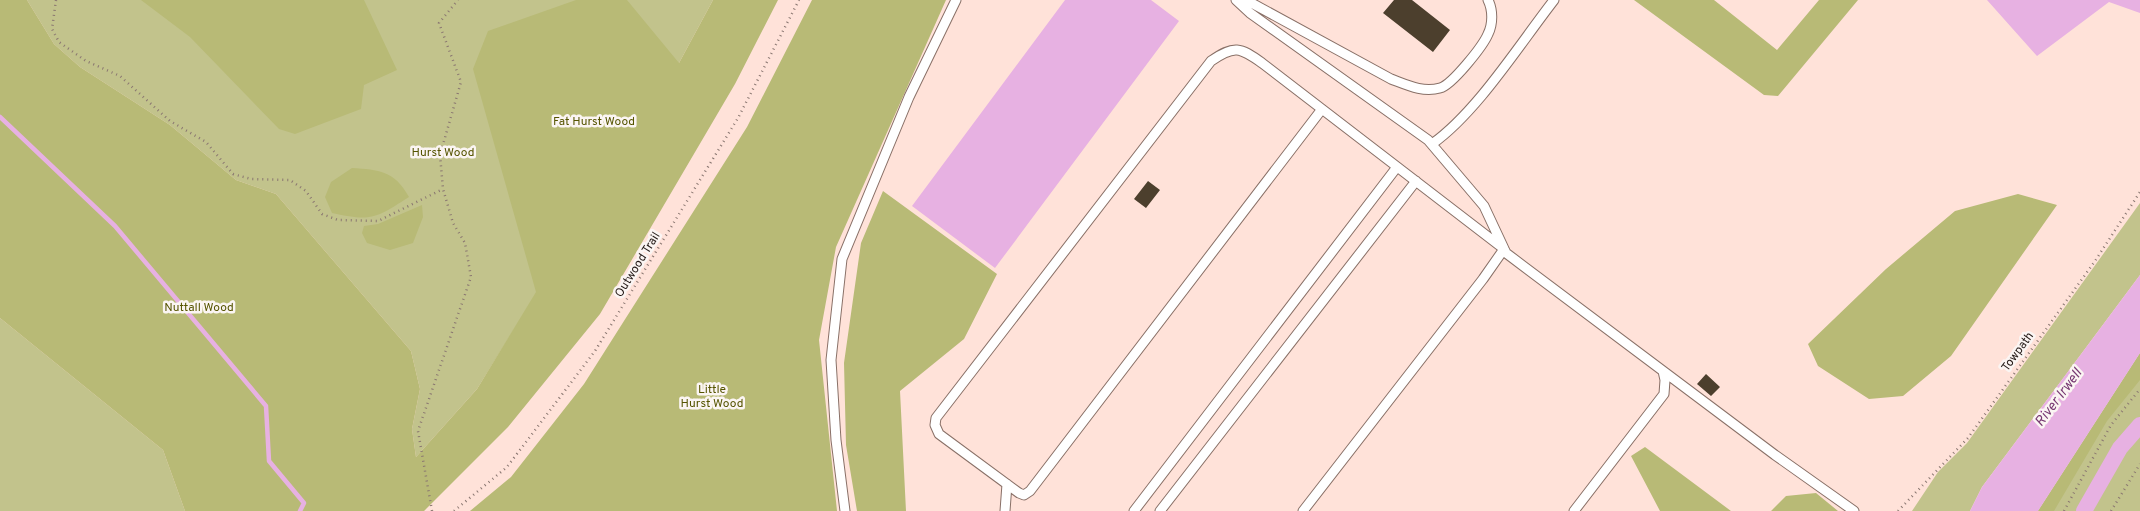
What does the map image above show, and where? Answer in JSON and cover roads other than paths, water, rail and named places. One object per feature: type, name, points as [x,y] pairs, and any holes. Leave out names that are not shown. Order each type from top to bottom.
[{"type":"lane","points":[[845,511],[836,440],[831,360],[842,259],[908,97],[956,0]]},
{"type":"lane","points":[[1236,0],[1250,13],[1432,144],[1484,206],[1506,253],[1854,511]]},
{"type":"lane","points":[[1246,0],[1391,79],[1417,88],[1429,89],[1441,88],[1452,82],[1488,35],[1492,20],[1488,0]]},
{"type":"lane","points":[[1432,144],[1452,129],[1470,108],[1554,0]]},
{"type":"lane","points":[[1322,109],[1030,491],[1024,495],[939,434],[936,429],[936,418],[1211,62],[1229,51],[1236,49],[1244,50],[1322,109],[1504,249]]},
{"type":"lane","points":[[1134,511],[1397,167]]},
{"type":"lane","points":[[1160,511],[1416,181]]},
{"type":"lane","points":[[1304,511],[1484,279],[1504,249]]},
{"type":"lane","points":[[1574,511],[1664,394],[1665,380],[1663,371]]},
{"type":"lane","points":[[1005,511],[1007,484]]},
{"type":"water","points":[[1065,0],[1151,0],[1179,21],[995,268],[912,206]]},
{"type":"water","points":[[1987,0],[2140,0],[2140,13],[2109,2],[2037,56]]},
{"type":"water","name":"River Irwell","points":[[2140,275],[2140,353],[2038,511],[1970,511],[1982,487]]},
{"type":"waterway","points":[[0,117],[115,226],[266,406],[269,461],[304,503],[300,511]]},
{"type":"waterway","points":[[2084,511],[2120,448],[2140,425]]},
{"type":"park label","name":"Fat Hurst Wood","points":[[594,122]]},
{"type":"park label","name":"Hurst Wood","points":[[443,153]]},
{"type":"park label","name":"Nuttall Wood","points":[[199,308]]},
{"type":"park label","name":"Little Hurst Wood","points":[[712,397]]}]
